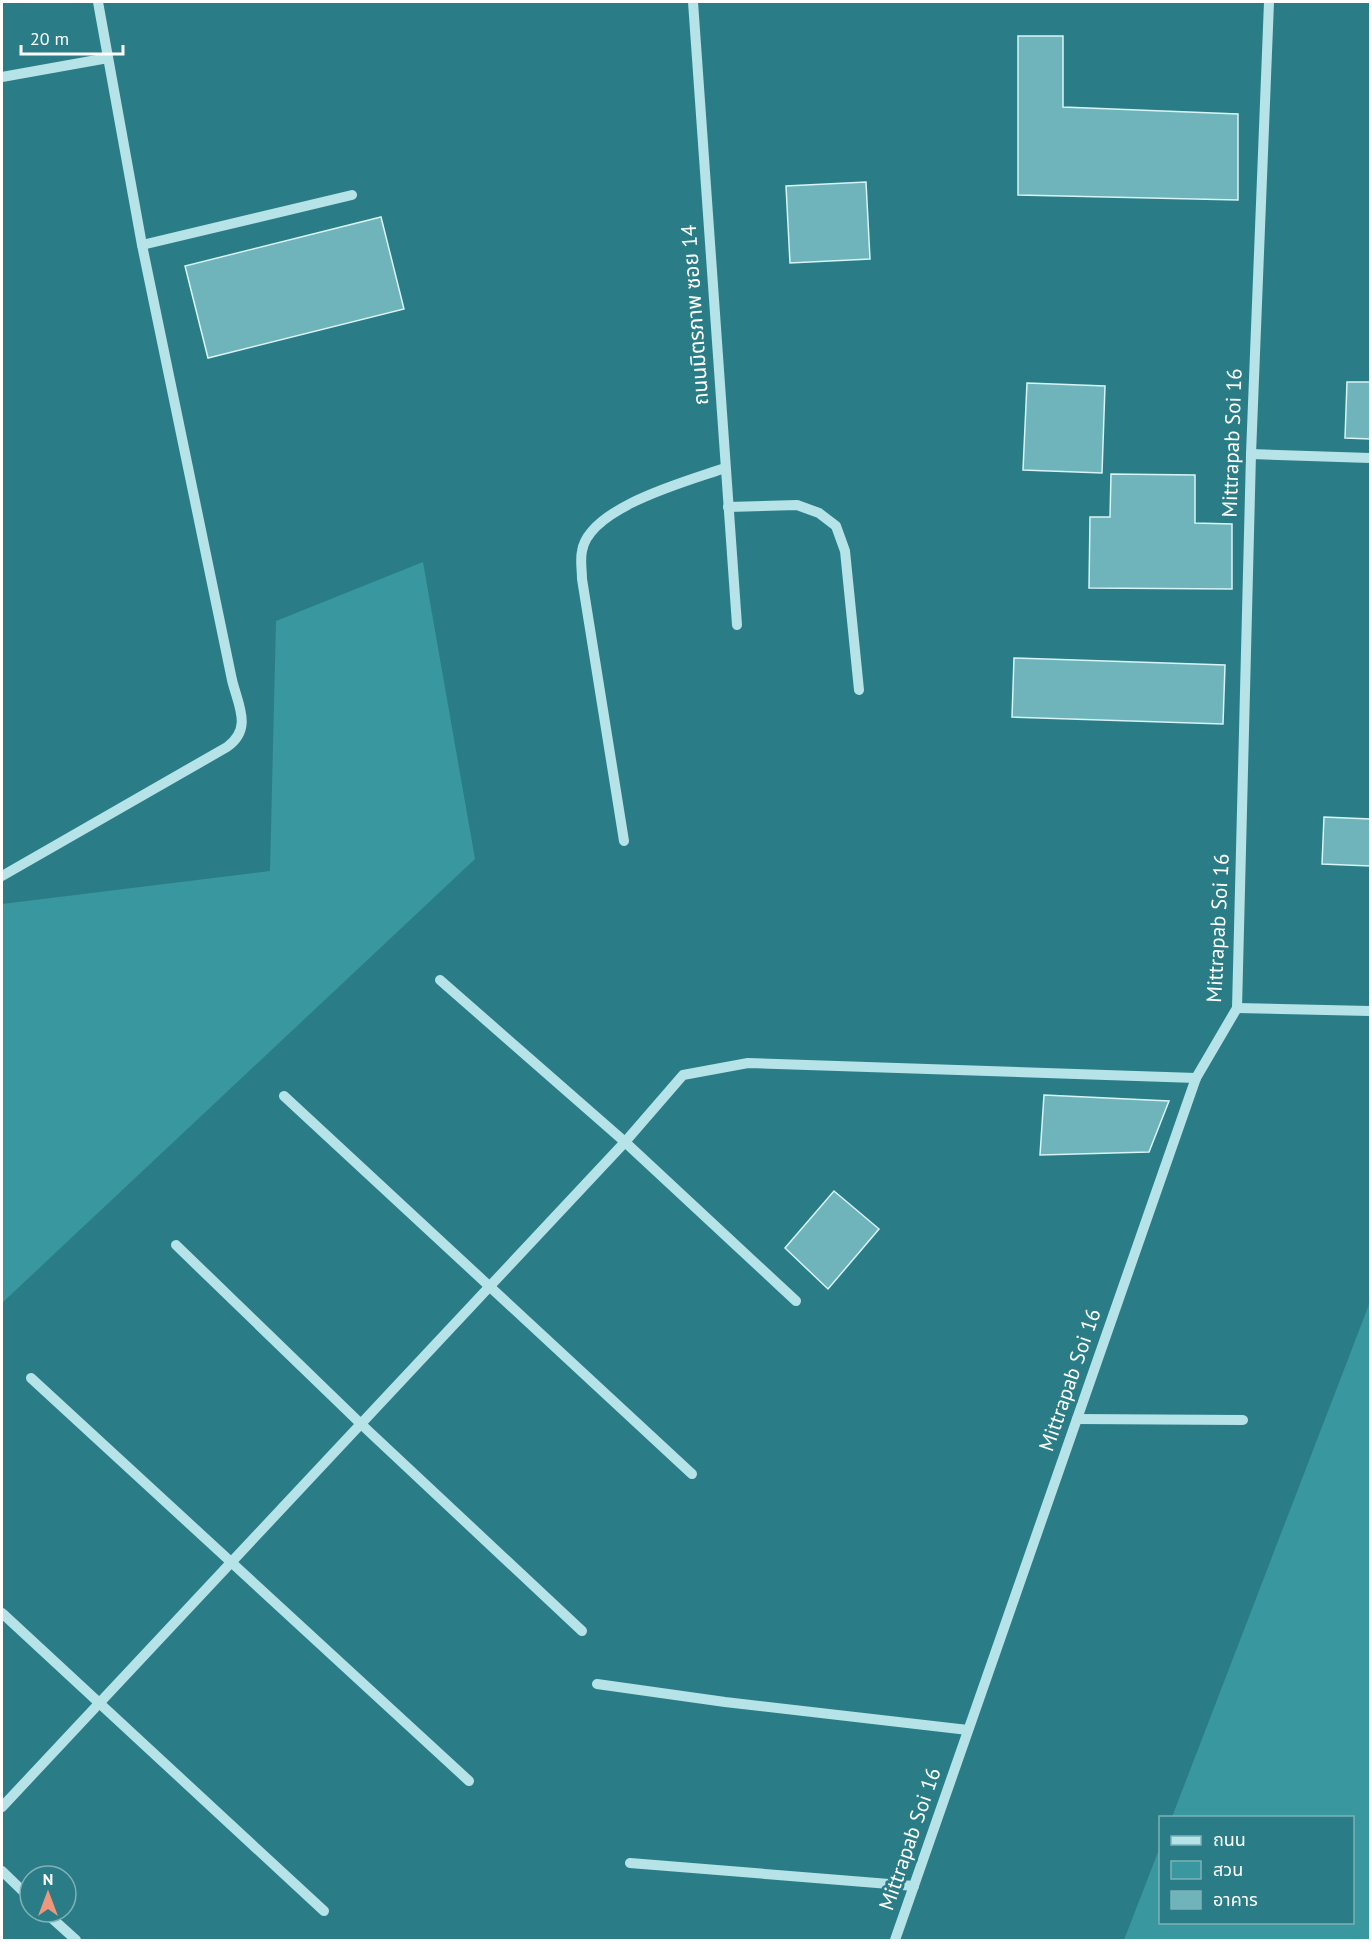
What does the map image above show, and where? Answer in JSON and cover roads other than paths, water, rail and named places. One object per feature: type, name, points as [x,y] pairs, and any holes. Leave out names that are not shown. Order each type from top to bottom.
[{"type":"street","points":[[2,876],[227,747],[241,732],[243,723],[232,680],[142,245],[98,2]]},
{"type":"street","name":"ถนนมิตรภาพ ซอย 14","points":[[693,2],[737,625]]},
{"type":"street","name":"Mittrapab Soi 16","points":[[895,1941],[1196,1078],[1237,1008],[1251,454],[1269,2]]},
{"type":"street","points":[[2,77],[108,58]]},
{"type":"street","points":[[142,245],[352,195]]},
{"type":"street","points":[[1251,454],[1371,458]]},
{"type":"street","points":[[624,841],[582,579],[582,550],[593,529],[607,516],[648,495],[725,468]]},
{"type":"street","points":[[728,507],[797,505],[819,513],[836,526],[845,551],[859,690]]},
{"type":"street","points":[[440,980],[625,1142],[796,1300]]},
{"type":"street","points":[[1237,1008],[1371,1011]]},
{"type":"street","points":[[2,1807],[625,1142],[683,1075],[748,1064],[1196,1078]]},
{"type":"street","points":[[284,1096],[692,1474]]},
{"type":"street","points":[[176,1245],[361,1424],[582,1631]]},
{"type":"street","points":[[31,1378],[469,1781]]},
{"type":"street","points":[[1077,1419],[1243,1420]]},
{"type":"street","points":[[2,1613],[324,1911]]},
{"type":"street","points":[[597,1684],[725,1702],[968,1730]]},
{"type":"street","points":[[630,1863],[914,1886]]},
{"type":"street","points":[[2,1872],[18,1887]]},
{"type":"street","points":[[58,1924],[76,1941]]}]
